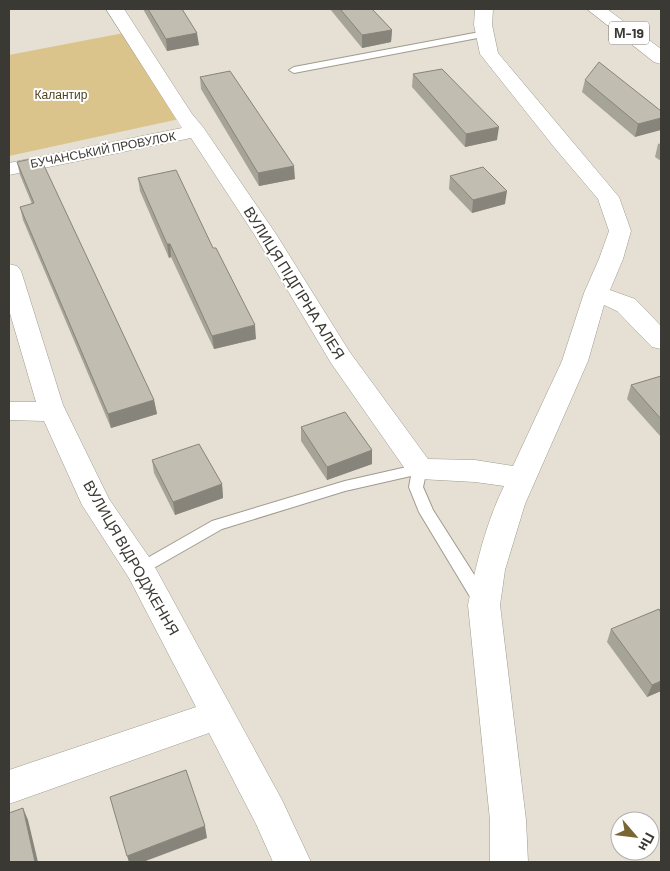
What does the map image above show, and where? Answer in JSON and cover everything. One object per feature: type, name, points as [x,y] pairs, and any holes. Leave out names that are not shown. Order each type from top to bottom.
[{"type":"main road","name":"ВУЛИЦЯ ПІДГІРНА АЛЕЯ","points":[[115,9],[184,118],[196,131],[265,234],[340,357],[420,469]]},
{"type":"main road","name":"М-19","points":[[596,9],[661,58]]},
{"type":"main road","points":[[484,21],[490,54],[560,143],[608,197],[620,231],[611,259],[596,293],[574,361],[510,504],[490,570],[484,605],[508,820],[509,862]]},
{"type":"main road","name":"БУЧАНСЬКИЙ ПРОВУЛОК","points":[[9,169],[196,131]]},
{"type":"main road","name":"ВУЛИЦЯ ВІДРОДЖЕННЯ","points":[[9,271],[53,412],[97,505],[140,569],[269,812],[292,862]]},
{"type":"main road","points":[[596,293],[626,305],[661,341]]},
{"type":"main road","points":[[9,411],[53,412]]},
{"type":"main road","points":[[420,469],[475,471],[522,478]]},
{"type":"main road","points":[[9,787],[217,715]]},
{"type":"lane","points":[[294,70],[484,21]]},
{"type":"lane","points":[[140,569],[216,525],[345,486],[420,469],[416,488],[426,512],[484,605]]},
{"type":"green space","name":"Калантир","points":[[129,32],[184,118],[9,156],[9,55]]},
{"type":"building","points":[[148,9],[182,9],[197,33],[166,39]]},
{"type":"building","points":[[340,9],[372,9],[392,30],[362,35]]},
{"type":"building","points":[[599,62],[661,111],[661,118],[638,124],[585,80]]},
{"type":"building","points":[[442,69],[499,127],[466,134],[413,74]]},
{"type":"building","points":[[230,71],[294,166],[258,173],[200,77]]},
{"type":"building","points":[[40,157],[154,400],[108,414],[20,207],[34,203],[17,162]]},
{"type":"building","points":[[483,167],[507,191],[473,200],[450,176]]},
{"type":"building","points":[[176,170],[213,248],[216,248],[255,325],[212,336],[170,244],[167,244],[138,178]]},
{"type":"building","points":[[661,376],[661,419],[631,385]]},
{"type":"building","points":[[345,412],[372,450],[327,467],[301,427]]},
{"type":"building","points":[[199,444],[222,484],[173,502],[152,460]]},
{"type":"building","points":[[659,609],[661,613],[661,681],[652,685],[611,629]]},
{"type":"building","points":[[186,770],[205,826],[127,856],[110,797]]},
{"type":"building","points":[[23,808],[35,862],[9,862],[9,813]]}]
